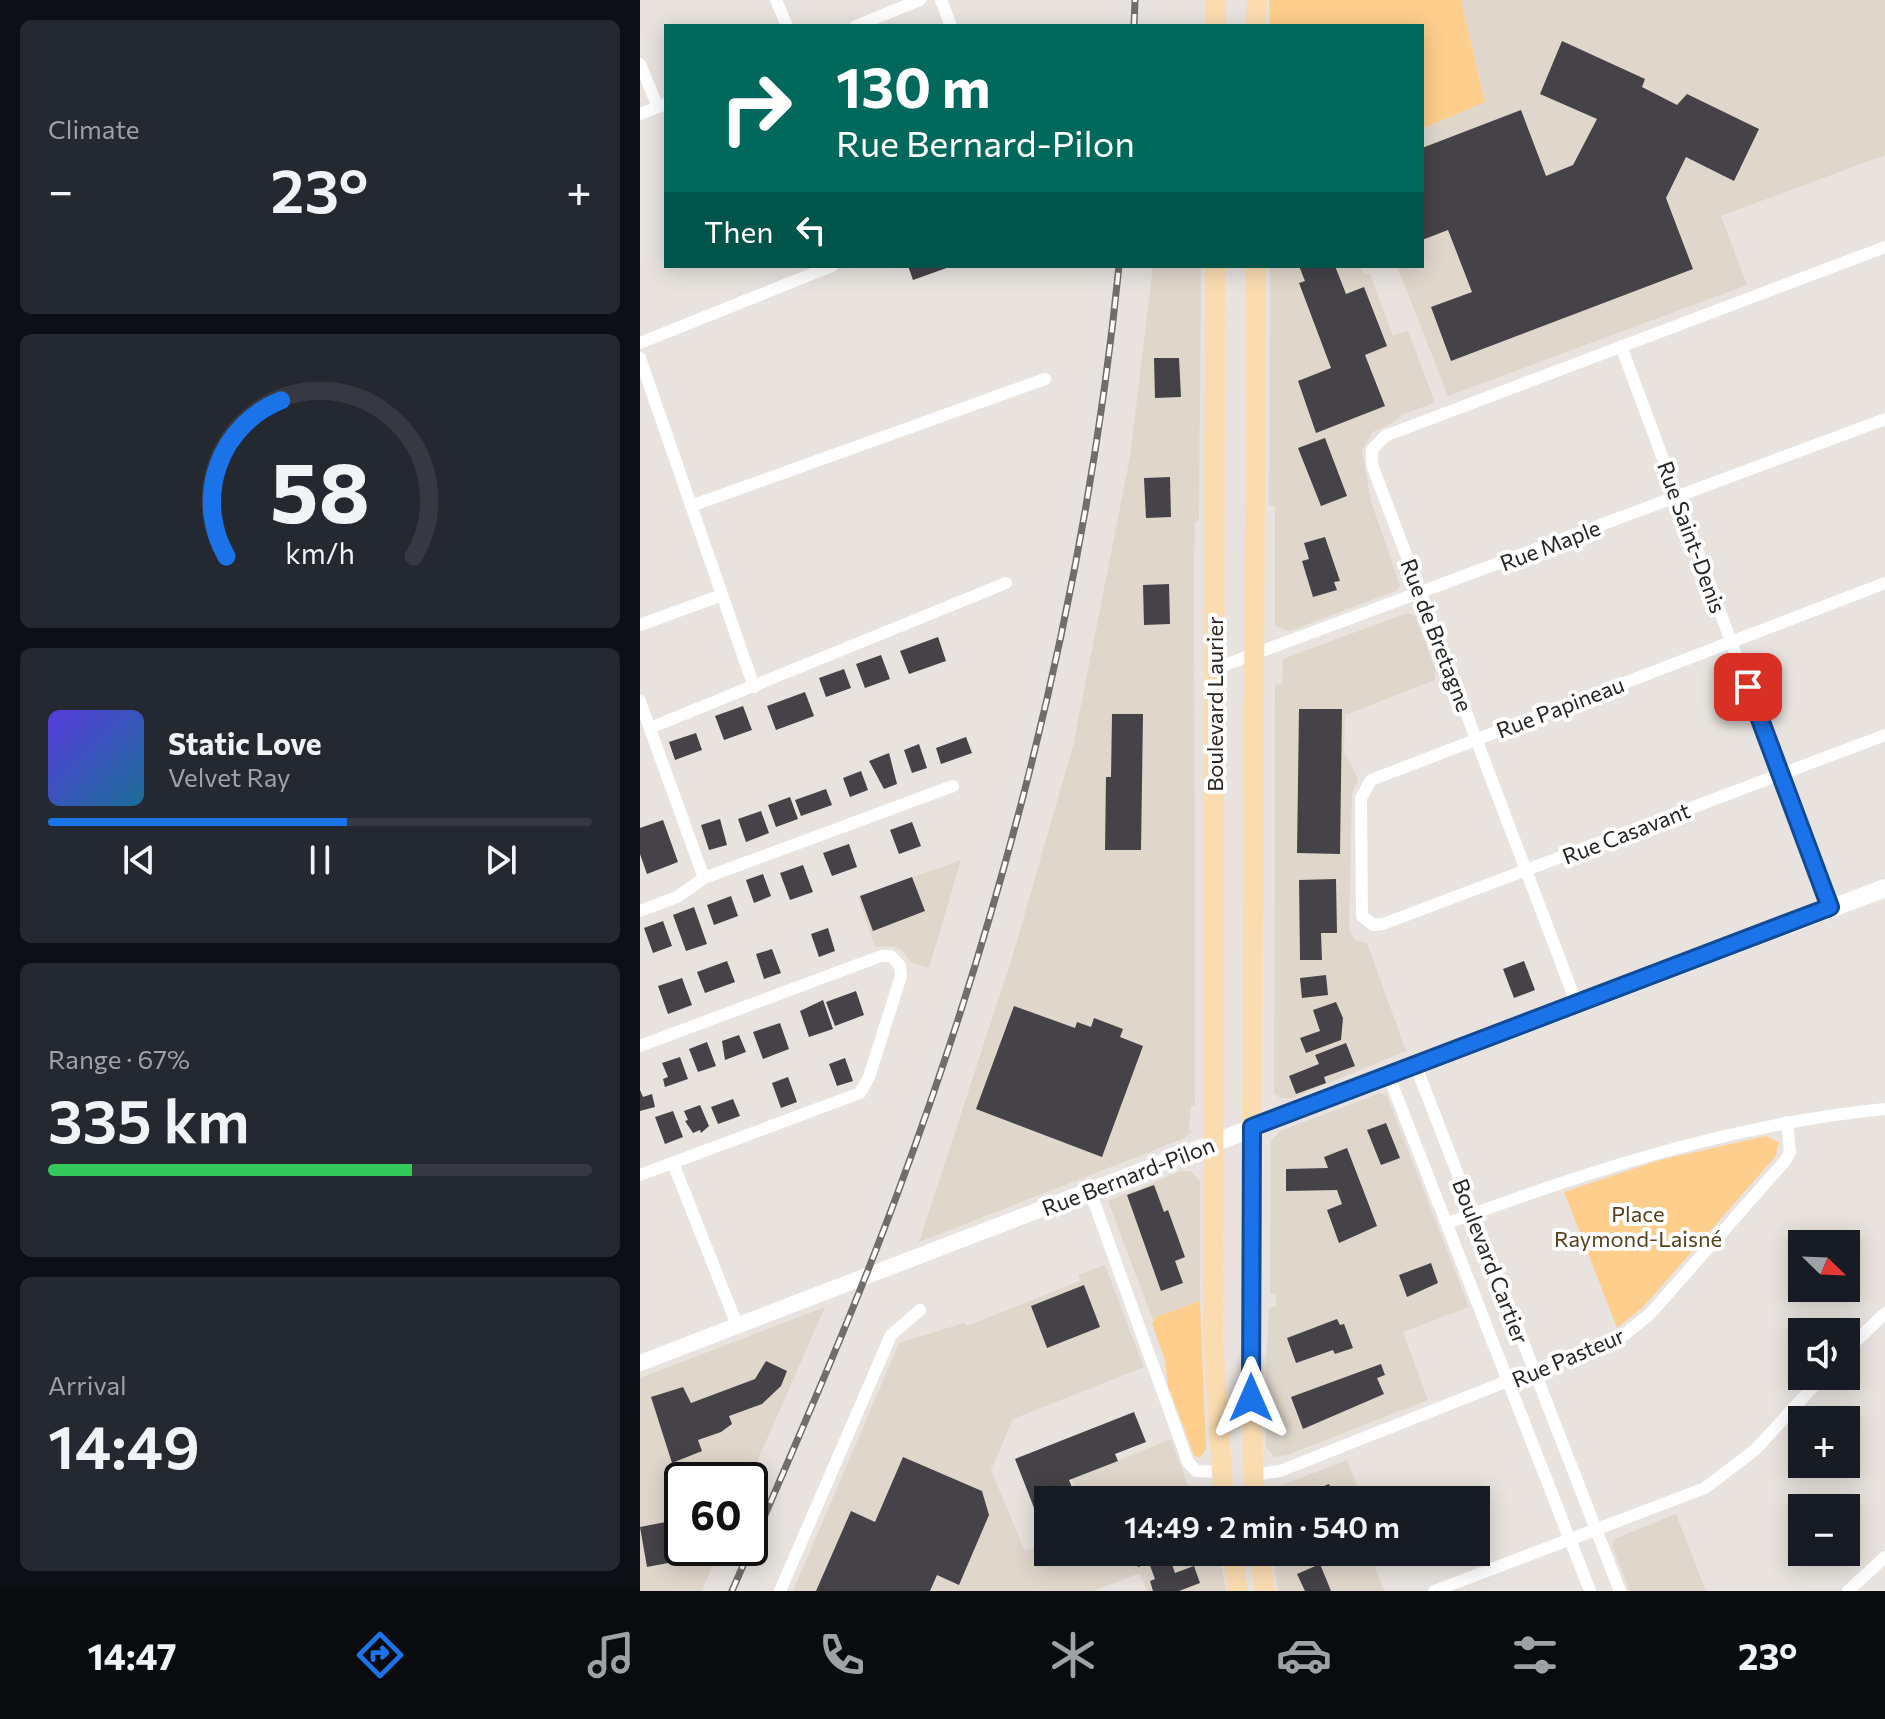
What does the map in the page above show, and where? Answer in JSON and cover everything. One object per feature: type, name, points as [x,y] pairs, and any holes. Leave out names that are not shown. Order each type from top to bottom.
[{"type":"main road","points":[[1215,0],[1215,24]]},
{"type":"main road","points":[[1256,24],[1257,0]]},
{"type":"main road","name":"Boulevard Laurier","points":[[1215,268],[1216,1142],[1213,1329],[1222,1486]]},
{"type":"main road","name":"Boulevard Laurier","points":[[1253,1486],[1256,268]]},
{"type":"main road","name":"Rue Bernard-Pilon","points":[[1216,1142],[1576,1002],[1885,888]]},
{"type":"main road","points":[[1234,1566],[1238,1591]]},
{"type":"main road","points":[[1261,1566],[1265,1591]]},
{"type":"street","points":[[776,0],[786,24]]},
{"type":"street","points":[[861,24],[920,0]]},
{"type":"street","points":[[941,0],[950,24]]},
{"type":"street","points":[[640,64],[662,105],[640,114]]},
{"type":"street","points":[[1621,346],[1885,247]]},
{"type":"street","points":[[640,343],[827,268]]},
{"type":"street","name":"Rue de Bretagne","points":[[1576,1002],[1372,465],[1374,446],[1385,436],[1621,346]]},
{"type":"street","name":"Rue Saint-Denis","points":[[1621,346],[1830,907]]},
{"type":"street","points":[[640,358],[754,687]]},
{"type":"street","points":[[691,506],[1045,379]]},
{"type":"street","name":"Rue Maple","points":[[1214,669],[1885,419]]},
{"type":"street","points":[[650,728],[1006,583]]},
{"type":"street","name":"Rue Papineau","points":[[1366,921],[1361,904],[1361,798],[1365,786],[1377,777],[1885,583]]},
{"type":"street","points":[[640,625],[722,595]]},
{"type":"street","points":[[640,701],[704,878]]},
{"type":"street","name":"Rue Casavant","points":[[1366,921],[1383,924],[1885,735]]},
{"type":"street","points":[[640,911],[677,897],[704,878],[953,786]]},
{"type":"street","points":[[640,1046],[871,959],[887,955],[897,960],[901,976],[869,1077],[860,1093],[640,1175]]},
{"type":"street","name":"Boulevard Cartier","points":[[1415,1064],[1620,1591]]},
{"type":"street","name":"Boulevard Cartier","points":[[1388,1074],[1590,1591]]},
{"type":"street","points":[[1448,1223],[1611,1165],[1703,1139],[1787,1122],[1885,1109]]},
{"type":"street","name":"Rue Pasteur","points":[[1253,1475],[1280,1471],[1616,1339],[1650,1314],[1785,1161],[1790,1152],[1787,1122]]},
{"type":"street","name":"Rue Bernard-Pilon","points":[[640,1363],[1216,1142]]},
{"type":"street","points":[[673,1163],[737,1325]]},
{"type":"street","points":[[1090,1191],[1188,1462],[1196,1471],[1221,1472]]},
{"type":"street","points":[[780,1591],[891,1335],[920,1310]]},
{"type":"street","points":[[1860,1337],[1885,1313]]},
{"type":"street","points":[[1434,1591],[1694,1493],[1726,1475],[1755,1450],[1810,1390]]},
{"type":"street","points":[[1848,1591],[1885,1557]]},
{"type":"shaded area","points":[[1461,0],[1885,0],[1885,155],[1721,216],[1747,285],[1448,396],[1398,268],[1424,268],[1424,129],[1485,101]]},
{"type":"shaded area","points":[[1153,268],[1201,268],[1199,520],[1195,522],[1194,555],[1195,1106],[1191,1106],[1189,1129],[1192,1131],[1185,1138],[919,1242],[1012,958],[1073,746],[1130,457]]},
{"type":"shaded area","points":[[1270,268],[1361,268],[1364,275],[1370,274],[1393,336],[1408,331],[1434,400],[1434,403],[1401,415],[1373,432],[1362,450],[1371,501],[1400,586],[1395,591],[1290,631],[1275,626],[1275,506],[1269,505]]},
{"type":"shaded area","points":[[1407,613],[1415,616],[1435,669],[1435,680],[1345,715],[1344,752],[1358,779],[1352,794],[1349,930],[1355,940],[1367,943],[1406,1051],[1293,1098],[1280,1098],[1274,1093],[1275,685],[1282,684],[1283,659]]},
{"type":"shaded area","points":[[961,860],[929,968],[910,962],[902,950],[893,946],[875,947],[858,897]]},
{"type":"shaded area","points":[[1380,1093],[1387,1096],[1469,1307],[1403,1332],[1428,1400],[1287,1455],[1274,1457],[1266,1446],[1264,1406],[1269,1308],[1276,1306],[1276,1294],[1270,1294],[1271,1141],[1280,1131]]},
{"type":"shaded area","points":[[1181,1171],[1190,1171],[1200,1181],[1200,1301],[1153,1320],[1108,1201]]},
{"type":"shaded area","points":[[1105,1265],[1144,1367],[1013,1419],[991,1470],[1025,1551],[1034,1547],[1034,1566],[1222,1566],[1226,1591],[1147,1591],[1140,1573],[1093,1591],[793,1591],[899,1343],[964,1323],[967,1326],[1080,1281],[1078,1275]]},
{"type":"shaded area","points":[[825,1307],[757,1462],[664,1462],[664,1566],[712,1566],[702,1591],[640,1591],[640,1378]]},
{"type":"shaded area","points":[[1171,1439],[1188,1486],[1075,1486],[1072,1479]]},
{"type":"shaded area","points":[[1347,1460],[1357,1486],[1279,1486]]},
{"type":"shaded area","points":[[1676,1514],[1706,1591],[1630,1591],[1612,1546],[1614,1539]]},
{"type":"shaded area","points":[[1274,1566],[1374,1566],[1384,1591],[1278,1591]]},
{"type":"green space","points":[[1269,0],[1461,0],[1485,102],[1424,128],[1424,24],[1270,24]]},
{"type":"green space","name":"Place Raymond-Laisné","points":[[1766,1136],[1779,1143],[1775,1157],[1643,1307],[1617,1328],[1564,1192],[1660,1160]]},
{"type":"green space","points":[[1200,1301],[1206,1449],[1200,1458],[1194,1455],[1168,1386],[1165,1360],[1152,1323],[1156,1317]]},
{"type":"building","points":[[1562,41],[1645,79],[1642,87],[1677,105],[1687,94],[1759,129],[1734,181],[1686,157],[1666,198],[1693,269],[1451,361],[1431,307],[1472,292],[1448,230],[1424,239],[1424,147],[1521,110],[1546,176],[1573,165],[1597,119],[1540,94]]},
{"type":"building","points":[[909,268],[946,268],[913,280]]},
{"type":"building","points":[[1300,268],[1336,268],[1346,294],[1364,287],[1387,346],[1365,355],[1385,406],[1316,433],[1298,381],[1331,368],[1299,283],[1305,281]]},
{"type":"building","points":[[1154,358],[1179,358],[1181,397],[1155,398]]},
{"type":"building","points":[[1325,438],[1347,496],[1321,506],[1298,448]]},
{"type":"building","points":[[1170,477],[1171,517],[1146,518],[1144,478]]},
{"type":"building","points":[[1325,537],[1340,581],[1334,582],[1337,590],[1313,597],[1302,561],[1309,559],[1304,543]]},
{"type":"building","points":[[1169,584],[1170,624],[1144,625],[1143,585]]},
{"type":"building","points":[[938,637],[946,661],[909,674],[900,651]]},
{"type":"building","points":[[881,655],[890,679],[865,688],[856,664]]},
{"type":"building","points":[[844,669],[851,688],[826,697],[819,678]]},
{"type":"building","points":[[805,692],[814,716],[776,730],[767,706]]},
{"type":"building","points":[[743,706],[752,730],[724,740],[715,716]]},
{"type":"building","points":[[1299,709],[1342,709],[1340,854],[1297,853]]},
{"type":"building","points":[[1112,714],[1143,714],[1141,850],[1105,850],[1106,777],[1111,777]]},
{"type":"building","points":[[696,733],[702,750],[675,760],[669,742]]},
{"type":"building","points":[[966,737],[972,753],[941,764],[936,748]]},
{"type":"building","points":[[919,744],[927,768],[912,773],[904,750]]},
{"type":"building","points":[[889,753],[897,784],[884,789],[869,761]]},
{"type":"building","points":[[861,771],[868,790],[850,797],[843,778]]},
{"type":"building","points":[[826,789],[832,805],[801,816],[795,800]]},
{"type":"building","points":[[790,797],[798,819],[776,827],[768,805]]},
{"type":"building","points":[[761,811],[769,833],[746,842],[738,819]]},
{"type":"building","points":[[720,819],[727,845],[709,850],[701,825]]},
{"type":"building","points":[[663,820],[678,862],[647,874],[640,854],[640,828]]},
{"type":"building","points":[[912,822],[921,846],[899,854],[890,830]]},
{"type":"building","points":[[849,844],[857,867],[832,876],[823,853]]},
{"type":"building","points":[[803,865],[813,892],[790,900],[780,873]]},
{"type":"building","points":[[763,874],[771,896],[754,903],[746,880]]},
{"type":"building","points":[[912,877],[925,911],[873,931],[860,896]]},
{"type":"building","points":[[1336,879],[1337,933],[1321,933],[1322,960],[1300,960],[1299,880]]},
{"type":"building","points":[[731,896],[738,916],[714,925],[707,905]]},
{"type":"building","points":[[694,907],[707,944],[686,951],[673,915]]},
{"type":"building","points":[[663,921],[672,946],[653,953],[644,928]]},
{"type":"building","points":[[828,928],[835,951],[819,957],[811,934]]},
{"type":"building","points":[[772,949],[781,973],[764,979],[756,954]]},
{"type":"building","points":[[727,961],[735,982],[705,993],[697,972]]},
{"type":"building","points":[[1524,961],[1535,990],[1514,998],[1503,969]]},
{"type":"building","points":[[1326,975],[1328,995],[1302,998],[1300,978]]},
{"type":"building","points":[[682,978],[692,1005],[668,1014],[658,986]]},
{"type":"building","points":[[856,991],[864,1015],[835,1026],[826,1002]]},
{"type":"building","points":[[823,1000],[833,1029],[809,1037],[800,1011]]},
{"type":"building","points":[[1336,1002],[1343,1018],[1341,1040],[1306,1053],[1300,1038],[1320,1031],[1313,1010]]},
{"type":"building","points":[[1014,1006],[1075,1028],[1077,1022],[1091,1027],[1094,1018],[1123,1029],[1120,1037],[1143,1046],[1102,1157],[976,1109]]},
{"type":"building","points":[[780,1023],[789,1049],[763,1059],[753,1032]]},
{"type":"building","points":[[739,1035],[746,1052],[725,1060],[722,1041]]},
{"type":"building","points":[[707,1042],[716,1066],[698,1072],[689,1049]]},
{"type":"building","points":[[1346,1043],[1355,1066],[1324,1077],[1326,1083],[1296,1094],[1289,1076],[1319,1064],[1315,1055]]},
{"type":"building","points":[[680,1057],[688,1079],[665,1087],[663,1079],[668,1077],[662,1063]]},
{"type":"building","points":[[845,1058],[853,1081],[837,1086],[829,1064]]},
{"type":"building","points":[[788,1077],[797,1102],[781,1108],[772,1083]]},
{"type":"building","points":[[640,1090],[643,1097],[652,1094],[655,1107],[640,1111]]},
{"type":"building","points":[[733,1099],[740,1116],[718,1124],[711,1107]]},
{"type":"building","points":[[700,1105],[709,1126],[701,1133],[700,1130],[693,1133],[685,1121],[688,1120],[684,1111]]},
{"type":"building","points":[[673,1111],[683,1137],[665,1144],[655,1117]]},
{"type":"building","points":[[1386,1123],[1400,1158],[1381,1165],[1367,1130]]},
{"type":"building","points":[[1347,1148],[1377,1226],[1339,1243],[1327,1210],[1342,1204],[1337,1190],[1286,1191],[1286,1169],[1328,1168],[1324,1157]]},
{"type":"building","points":[[1154,1185],[1164,1212],[1168,1210],[1185,1257],[1175,1261],[1183,1283],[1161,1291],[1127,1195]]},
{"type":"building","points":[[1431,1263],[1438,1283],[1407,1297],[1399,1275]]},
{"type":"building","points":[[1084,1285],[1100,1327],[1047,1348],[1031,1306]]},
{"type":"building","points":[[1337,1319],[1340,1325],[1344,1324],[1353,1348],[1335,1354],[1333,1350],[1296,1363],[1287,1338]]},
{"type":"building","points":[[766,1361],[787,1371],[781,1386],[762,1404],[729,1416],[732,1424],[721,1432],[698,1440],[702,1451],[672,1462],[651,1397],[683,1387],[691,1403],[755,1379]]},
{"type":"building","points":[[1381,1364],[1385,1375],[1377,1378],[1384,1394],[1303,1429],[1291,1397]]},
{"type":"building","points":[[1134,1412],[1146,1442],[1115,1454],[1118,1461],[1069,1480],[1071,1486],[1034,1486],[1034,1508],[1015,1459]]},
{"type":"building","points":[[903,1457],[982,1491],[989,1515],[959,1585],[937,1575],[930,1591],[816,1591],[851,1511],[875,1522]]},
{"type":"building","points":[[664,1522],[664,1564],[647,1567],[640,1527]]},
{"type":"building","points":[[1150,1566],[1173,1566],[1175,1573],[1194,1566],[1200,1583],[1179,1591],[1153,1591],[1150,1581],[1155,1579]]},
{"type":"building","points":[[1321,1566],[1331,1591],[1305,1591],[1297,1574]]},
{"type":"railway","points":[[1134,24],[1135,0]]},
{"type":"railway","points":[[732,1591],[879,1242],[938,1080],[975,966],[1038,736],[1064,620],[1087,503],[1119,268]]},
{"type":"route","points":[[1251,1398],[1252,1127],[1830,907],[1748,687]]}]
